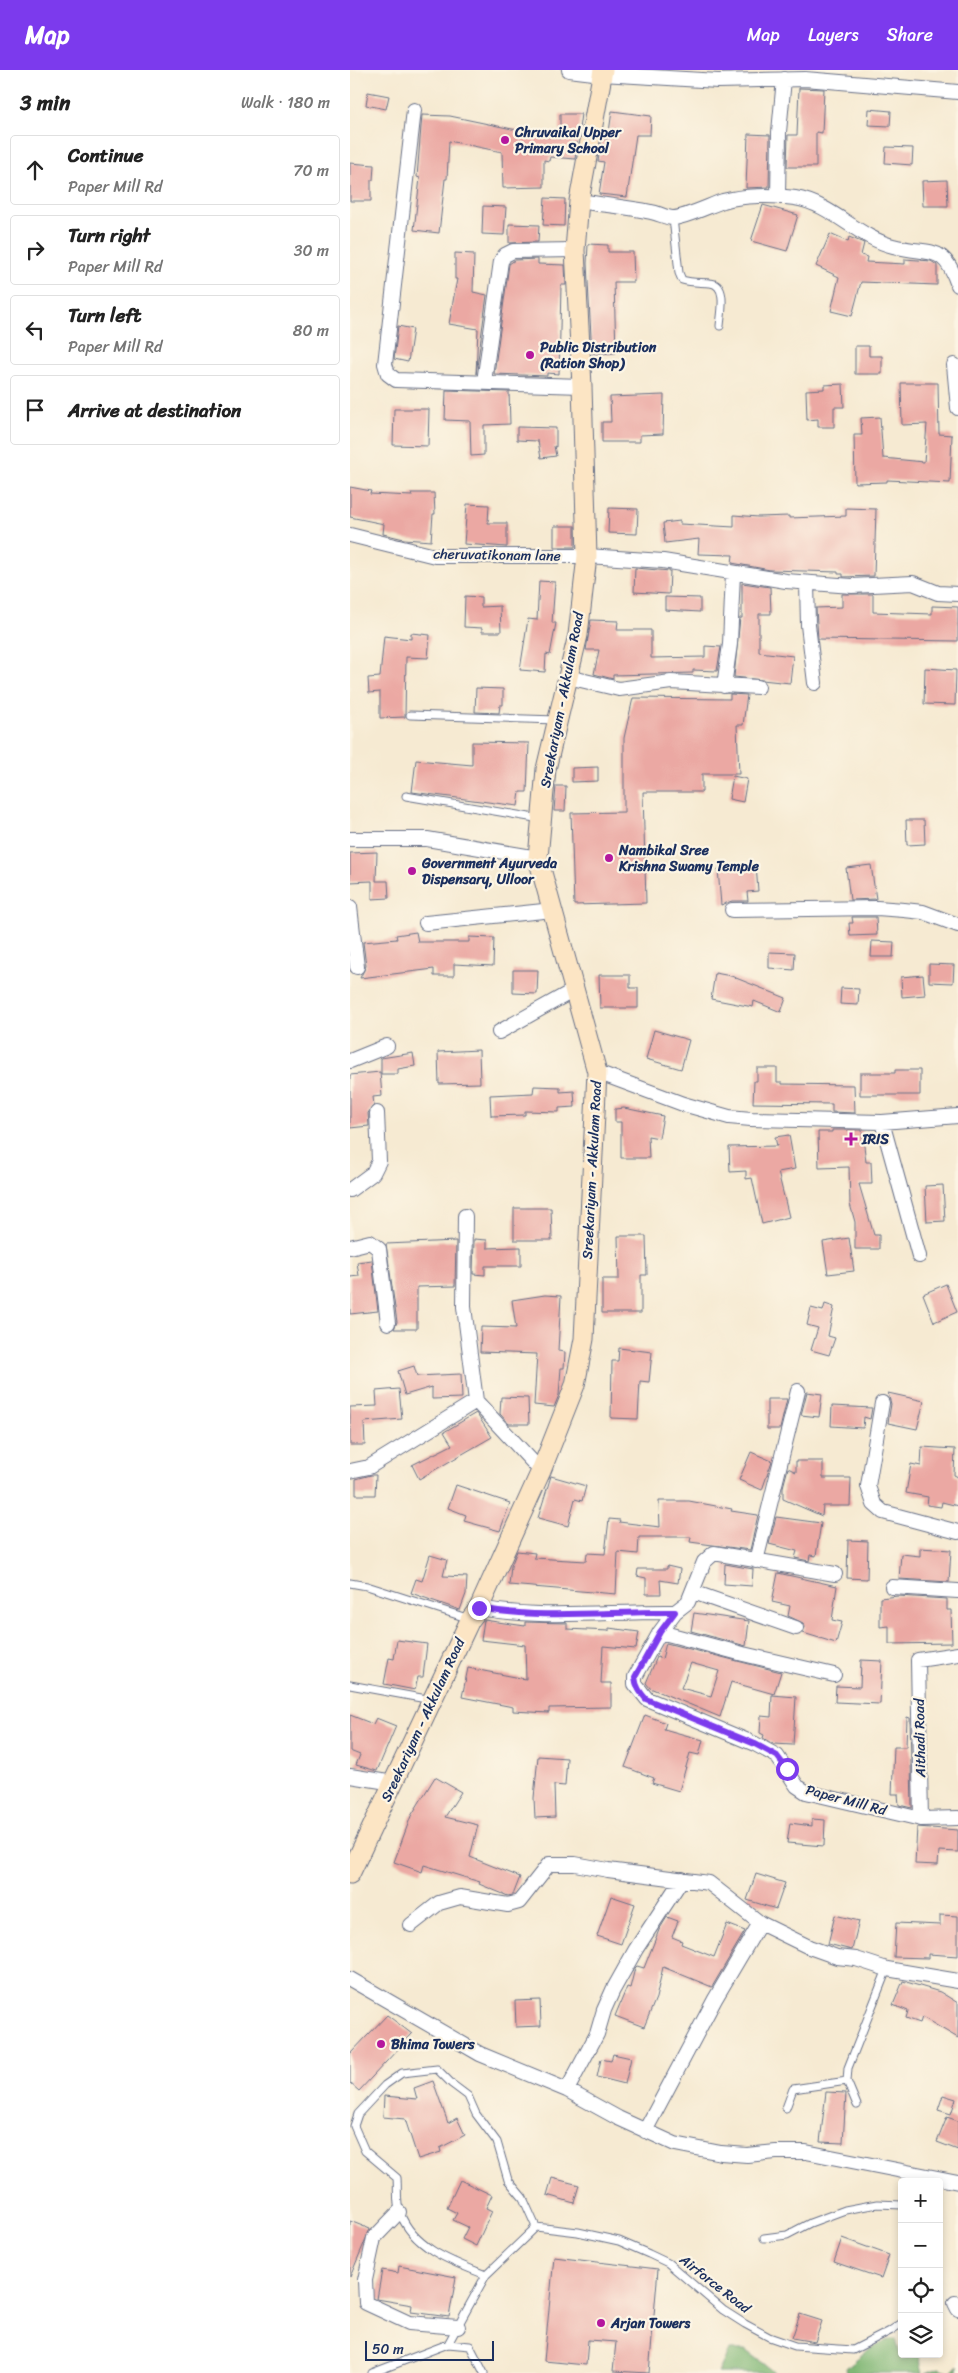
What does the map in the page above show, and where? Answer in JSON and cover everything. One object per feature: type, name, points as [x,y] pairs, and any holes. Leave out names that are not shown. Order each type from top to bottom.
[{"type":"main road","name":"Sreekariyam - Akkulam Road","points":[[353,1863],[394,1783],[540,1472],[575,1384],[584,1339],[597,1072],[576,989],[538,858],[546,769],[578,635],[587,556],[582,386],[575,250],[579,202],[603,72]]},
{"type":"street","points":[[569,70],[718,81],[784,79],[805,74],[958,92]]},
{"type":"street","points":[[778,197],[779,132],[784,79]]},
{"type":"street","points":[[414,110],[385,364],[388,374],[396,380],[582,386]]},
{"type":"street","points":[[579,202],[650,212],[673,218],[725,200],[778,197],[796,198],[819,205],[867,236],[894,246],[923,250],[944,256],[952,268],[958,285]]},
{"type":"street","points":[[484,382],[501,261],[505,255],[512,251],[575,250]]},
{"type":"street","points":[[954,364],[958,408]]},
{"type":"street","name":"cheruvatikonam lane","points":[[350,535],[435,556],[587,556],[663,562],[807,583],[852,586],[913,583],[938,593],[958,594]]},
{"type":"street","points":[[724,686],[730,644],[733,573]]},
{"type":"street","points":[[807,583],[808,625],[816,683]]},
{"type":"street","points":[[568,677],[619,689],[671,682],[758,687]]},
{"type":"street","points":[[350,839],[427,839],[538,858]]},
{"type":"street","points":[[350,907],[357,967]]},
{"type":"street","points":[[732,910],[895,909],[923,912],[958,925]]},
{"type":"street","points":[[426,923],[553,910]]},
{"type":"street","points":[[500,1032],[576,989]]},
{"type":"street","points":[[350,1061],[387,1046]]},
{"type":"street","points":[[597,1072],[683,1104],[729,1116],[751,1119],[882,1122],[958,1116]]},
{"type":"street","points":[[350,1190],[373,1173],[379,1161],[377,1113]]},
{"type":"street","points":[[882,1122],[919,1256]]},
{"type":"street","points":[[465,1216],[464,1307],[476,1401],[540,1472]]},
{"type":"street","points":[[350,1247],[370,1242],[379,1249],[388,1323]]},
{"type":"street","points":[[756,1560],[798,1391]]},
{"type":"street","points":[[350,1471],[369,1467],[476,1401]]},
{"type":"street","points":[[882,1403],[868,1486],[874,1504],[883,1512],[958,1532]]},
{"type":"street","points":[[796,1628],[693,1592],[704,1562],[714,1554],[835,1574]]},
{"type":"street","points":[[892,1587],[958,1591]]},
{"type":"street","name":"Paper Mill Rd","points":[[693,1592],[688,1602],[675,1612],[660,1632],[635,1677],[635,1684],[646,1699],[755,1744],[777,1756],[796,1786],[806,1792],[921,1820]]},
{"type":"street","points":[[474,1614],[542,1615],[627,1611],[675,1612]]},
{"type":"street","points":[[660,1632],[834,1676]]},
{"type":"street","name":"Aithadi Road","points":[[921,1820],[918,1660],[958,1654]]},
{"type":"street","points":[[350,1776],[394,1783]]},
{"type":"street","points":[[921,1820],[958,1818]]},
{"type":"street","points":[[411,1925],[439,1904],[460,1897],[508,1905],[519,1902],[549,1864],[575,1864],[708,1883],[760,1923],[808,1947],[837,1957],[856,1959],[887,1969],[958,1981]]},
{"type":"street","points":[[567,2090],[597,2034],[604,2010],[613,1990],[636,1949],[682,1879]]},
{"type":"street","points":[[645,2131],[715,1999],[760,1923]]},
{"type":"street","points":[[350,1980],[480,2054],[567,2090],[645,2131],[675,2144],[721,2153],[747,2155],[776,2152],[806,2152],[958,2182]]},
{"type":"street","points":[[399,2212],[374,2238],[365,2280],[366,2302],[410,2323],[458,2327]]},
{"type":"lane","points":[[673,218],[678,273],[682,280],[694,284],[710,283],[719,287],[722,292],[720,326]]},
{"type":"lane","points":[[410,715],[558,720]]},
{"type":"lane","points":[[406,796],[542,819]]},
{"type":"lane","points":[[350,1583],[474,1614]]},
{"type":"lane","points":[[350,1685],[432,1700]]},
{"type":"lane","points":[[857,2105],[848,2081],[848,2068],[887,1969]]},
{"type":"lane","points":[[448,2344],[486,2275],[536,2227],[523,2198],[508,2180],[497,2142],[476,2114],[468,2096],[437,2069],[402,2073],[385,2085],[358,2114],[354,2126],[365,2150],[397,2178],[399,2212],[417,2241],[452,2262],[486,2275]]},
{"type":"lane","points":[[786,2108],[793,2089],[848,2081]]},
{"type":"lane","points":[[764,2238],[787,2235],[810,2223],[845,2210],[877,2204],[898,2205]]},
{"type":"lane","name":"Airforce Road","points":[[536,2227],[578,2232],[619,2241],[649,2254],[668,2263],[723,2310],[745,2324],[769,2337],[795,2346],[853,2350],[898,2325]]},
{"type":"lane","points":[[372,2373],[448,2344],[470,2346],[484,2373]]},
{"type":"green space","points":[[896,2339],[898,2358],[919,2358],[923,2373],[847,2373],[846,2368],[869,2349]]},
{"type":"green space","points":[[729,2350],[745,2350],[775,2373],[718,2373]]},
{"type":"green space","points":[[958,2365],[958,2373],[926,2373],[939,2368],[951,2372]]},
{"type":"building","points":[[799,88],[824,89],[822,133],[816,132],[816,167],[787,167],[788,135],[797,135]]},
{"type":"building","points":[[368,92],[389,96],[386,109],[366,105]]},
{"type":"building","points":[[869,109],[891,111],[890,126],[868,125]]},
{"type":"building","points":[[612,111],[651,116],[650,135],[636,135],[627,197],[599,194],[604,162],[598,161],[602,139],[608,139]]},
{"type":"building","points":[[560,114],[581,114],[575,159],[550,157],[549,161],[544,160],[544,187],[503,188],[502,152],[449,141],[447,179],[445,179],[439,233],[414,230],[420,178],[417,177],[422,115],[450,116],[560,139]]},
{"type":"building","points":[[748,134],[770,135],[769,187],[746,188]]},
{"type":"building","points":[[886,147],[913,148],[912,165],[885,163]]},
{"type":"building","points":[[350,163],[374,165],[373,180],[371,180],[371,201],[350,201]]},
{"type":"building","points":[[947,180],[948,206],[923,206],[922,181]]},
{"type":"building","points":[[545,198],[565,199],[564,226],[543,225]]},
{"type":"building","points":[[763,205],[798,215],[787,251],[751,241]]},
{"type":"building","points":[[483,206],[506,207],[504,235],[482,234]]},
{"type":"building","points":[[509,224],[539,225],[538,242],[509,243]]},
{"type":"building","points":[[830,234],[848,242],[849,237],[864,243],[861,255],[867,257],[866,262],[905,264],[905,259],[931,261],[937,265],[937,285],[861,282],[852,316],[831,311],[839,277],[816,266]]},
{"type":"building","points":[[588,244],[608,245],[608,252],[633,252],[634,282],[614,282],[616,353],[592,354],[587,264]]},
{"type":"building","points":[[455,253],[474,254],[473,292],[487,295],[476,374],[478,329],[449,324],[457,279],[455,279]]},
{"type":"building","points":[[538,259],[538,264],[565,265],[566,285],[561,285],[559,374],[547,373],[547,376],[494,374],[509,264],[515,260]]},
{"type":"building","points":[[398,326],[413,329],[408,362],[394,359]]},
{"type":"building","points":[[855,346],[869,346],[869,356],[882,356],[882,374],[855,374]]},
{"type":"building","points":[[901,383],[938,383],[939,434],[952,435],[950,483],[887,480],[887,482],[855,483],[854,435],[862,435],[861,418],[880,417],[883,458],[924,462],[927,424],[902,425]]},
{"type":"building","points":[[843,384],[844,407],[834,407],[834,427],[818,427],[818,419],[807,420],[806,390],[824,389],[824,385]]},
{"type":"building","points":[[446,390],[509,392],[510,424],[484,425],[484,455],[471,456],[470,421],[445,420]]},
{"type":"building","points":[[664,395],[663,434],[640,435],[640,442],[602,442],[602,422],[611,422],[610,397]]},
{"type":"building","points":[[394,409],[429,409],[428,446],[393,445]]},
{"type":"building","points":[[517,427],[556,428],[556,447],[554,446],[556,456],[541,458],[538,441],[517,440]]},
{"type":"building","points":[[350,487],[371,491],[370,494],[412,496],[411,493],[434,493],[435,514],[433,514],[431,541],[404,539],[383,534],[384,524],[350,517]]},
{"type":"building","points":[[467,504],[489,505],[488,523],[507,523],[507,547],[464,544]]},
{"type":"building","points":[[609,508],[638,509],[637,534],[608,533]]},
{"type":"building","points":[[846,508],[876,509],[874,576],[843,577],[843,574],[838,574],[838,572],[770,570],[732,563],[733,555],[698,554],[699,539],[665,543],[663,523],[680,521],[680,524],[734,527],[734,515],[758,517],[789,516],[789,518],[846,516]]},
{"type":"building","points":[[554,526],[575,526],[575,547],[554,547]]},
{"type":"building","points":[[635,568],[670,571],[669,594],[634,592]]},
{"type":"building","points":[[539,581],[555,582],[552,623],[556,623],[550,655],[546,654],[545,672],[520,670],[528,619],[537,620]]},
{"type":"building","points":[[742,583],[770,587],[771,614],[759,614],[759,652],[793,656],[790,683],[734,677],[740,618],[742,618]]},
{"type":"building","points":[[842,594],[873,594],[873,612],[932,614],[932,606],[958,607],[958,641],[818,639],[816,608],[842,607]]},
{"type":"building","points":[[465,596],[481,597],[481,607],[500,606],[501,632],[482,632],[482,628],[464,627]]},
{"type":"building","points":[[665,597],[700,598],[700,612],[665,610]]},
{"type":"building","points":[[591,620],[618,621],[617,630],[651,630],[651,658],[705,657],[705,646],[721,647],[717,671],[693,670],[693,673],[613,675],[613,679],[594,674],[599,650],[586,650]]},
{"type":"building","points":[[411,633],[430,635],[428,658],[406,657],[405,717],[380,718],[380,692],[369,693],[368,678],[380,677],[384,636],[411,639]]},
{"type":"building","points":[[925,668],[956,670],[955,705],[924,704]]},
{"type":"building","points":[[476,688],[503,689],[503,705],[500,705],[499,713],[475,712]]},
{"type":"building","points":[[730,694],[747,695],[743,725],[737,725],[739,774],[702,774],[702,792],[643,792],[646,903],[574,905],[571,813],[624,812],[624,738],[633,698],[730,699]]},
{"type":"building","points":[[472,742],[529,743],[527,792],[520,792],[518,806],[412,792],[416,760],[472,765]]},
{"type":"building","points":[[598,767],[598,781],[572,782],[572,768]]},
{"type":"building","points":[[733,776],[747,779],[743,802],[729,799]]},
{"type":"building","points":[[556,786],[566,786],[565,811],[554,811]]},
{"type":"building","points":[[906,820],[924,820],[925,844],[907,845]]},
{"type":"building","points":[[377,852],[376,881],[388,881],[389,898],[372,899],[372,881],[350,882],[350,853]]},
{"type":"building","points":[[756,865],[758,891],[747,892],[748,901],[732,901],[721,905],[718,869]]},
{"type":"building","points":[[871,865],[876,899],[850,900],[846,868]]},
{"type":"building","points":[[852,917],[876,917],[877,935],[850,936],[849,923],[853,923]]},
{"type":"building","points":[[416,932],[418,942],[469,942],[469,937],[494,938],[493,966],[454,964],[454,976],[434,976],[434,969],[360,978],[366,966],[363,942],[397,939],[396,935]]},
{"type":"building","points":[[872,941],[894,942],[893,957],[871,957]]},
{"type":"building","points":[[769,952],[795,953],[794,970],[769,968]]},
{"type":"building","points":[[929,964],[954,965],[953,983],[929,982]]},
{"type":"building","points":[[513,970],[538,970],[537,994],[513,993]]},
{"type":"building","points":[[715,973],[731,976],[786,998],[781,1012],[754,1001],[753,1007],[711,999]]},
{"type":"building","points":[[599,975],[630,975],[630,988],[638,988],[638,1008],[600,1008]]},
{"type":"building","points":[[923,975],[925,995],[902,997],[901,977]]},
{"type":"building","points":[[841,988],[859,989],[858,1005],[840,1004]]},
{"type":"building","points":[[654,1030],[689,1040],[681,1069],[646,1059]]},
{"type":"building","points":[[479,1050],[480,1083],[439,1084],[438,1052]]},
{"type":"building","points":[[413,1053],[415,1066],[398,1069],[398,1074],[381,1074],[381,1058]]},
{"type":"building","points":[[757,1068],[777,1068],[777,1082],[782,1082],[782,1084],[854,1085],[855,1113],[832,1112],[832,1104],[753,1103],[754,1081],[757,1081]]},
{"type":"building","points":[[895,1070],[920,1070],[920,1095],[860,1095],[860,1073],[895,1073]]},
{"type":"building","points":[[380,1072],[382,1096],[373,1097],[374,1105],[368,1113],[369,1126],[350,1128],[350,1075]]},
{"type":"building","points":[[534,1086],[560,1087],[560,1092],[574,1091],[575,1107],[559,1108],[559,1112],[525,1111],[525,1115],[491,1116],[490,1095],[533,1093]]},
{"type":"building","points":[[624,1108],[663,1116],[659,1138],[648,1136],[649,1158],[621,1158],[621,1122],[615,1122],[615,1109]]},
{"type":"building","points":[[832,1130],[862,1130],[866,1162],[871,1162],[872,1184],[859,1184],[874,1235],[879,1235],[879,1249],[855,1249],[855,1222],[850,1204],[849,1167],[819,1168],[818,1132],[832,1132]]},
{"type":"building","points":[[789,1135],[795,1169],[778,1172],[789,1217],[762,1224],[752,1178],[746,1179],[746,1171],[730,1172],[729,1147],[777,1146],[775,1137]]},
{"type":"building","points":[[943,1185],[945,1221],[927,1222],[925,1186]]},
{"type":"building","points":[[514,1208],[551,1208],[552,1240],[514,1240]]},
{"type":"building","points":[[618,1236],[646,1236],[647,1275],[641,1275],[641,1313],[602,1313],[602,1279],[619,1279]]},
{"type":"building","points":[[849,1238],[854,1271],[828,1274],[823,1242]]},
{"type":"building","points":[[474,1239],[487,1240],[487,1248],[521,1247],[521,1266],[485,1266],[485,1275],[473,1274]]},
{"type":"building","points":[[456,1241],[455,1286],[417,1287],[417,1329],[394,1329],[397,1322],[386,1244]]},
{"type":"building","points":[[372,1260],[378,1311],[350,1314],[350,1277],[359,1276],[357,1262]]},
{"type":"building","points":[[946,1284],[957,1312],[934,1322],[923,1294]]},
{"type":"building","points":[[545,1295],[561,1296],[558,1351],[565,1352],[564,1368],[561,1368],[559,1395],[554,1407],[534,1405],[537,1354],[480,1352],[481,1327],[516,1328],[512,1300]]},
{"type":"building","points":[[825,1304],[834,1307],[828,1336],[835,1338],[829,1355],[811,1350],[818,1328],[807,1325],[811,1308],[823,1311]]},
{"type":"building","points":[[619,1348],[652,1352],[649,1382],[640,1381],[638,1419],[611,1418],[612,1361],[618,1361]]},
{"type":"building","points":[[414,1366],[417,1376],[461,1374],[462,1398],[432,1399],[432,1387],[405,1395],[398,1371]]},
{"type":"building","points":[[399,1389],[402,1419],[364,1422],[365,1445],[350,1445],[350,1407],[377,1406],[376,1391]]},
{"type":"building","points":[[807,1392],[822,1394],[819,1417],[801,1415]]},
{"type":"building","points":[[888,1393],[924,1401],[917,1429],[888,1423],[891,1404]]},
{"type":"building","points":[[501,1397],[528,1398],[529,1424],[509,1424],[500,1414]]},
{"type":"building","points":[[767,1399],[787,1399],[780,1429],[767,1429]]},
{"type":"building","points":[[832,1406],[872,1408],[870,1419],[864,1417],[863,1428],[831,1426]]},
{"type":"building","points":[[476,1413],[492,1437],[419,1479],[412,1465],[452,1445],[444,1432]]},
{"type":"building","points":[[922,1447],[955,1449],[954,1475],[958,1477],[958,1506],[942,1502],[941,1507],[927,1505],[928,1497],[906,1493],[911,1464],[921,1466]]},
{"type":"building","points":[[751,1452],[772,1461],[762,1490],[739,1480]]},
{"type":"building","points":[[796,1461],[823,1461],[823,1478],[851,1478],[850,1506],[823,1506],[822,1516],[783,1499],[783,1487],[788,1468],[796,1472]]},
{"type":"building","points":[[376,1475],[375,1495],[356,1495],[356,1479]]},
{"type":"building","points":[[551,1476],[586,1486],[582,1501],[575,1499],[568,1526],[538,1518]]},
{"type":"building","points":[[456,1485],[510,1503],[500,1531],[464,1521],[466,1515],[448,1508]]},
{"type":"building","points":[[659,1501],[689,1501],[758,1515],[750,1550],[690,1542],[691,1537],[639,1537],[638,1554],[618,1552],[616,1594],[509,1585],[511,1566],[517,1551],[535,1553],[534,1558],[586,1561],[587,1553],[605,1554],[609,1519],[660,1527]]},
{"type":"building","points":[[776,1517],[821,1523],[816,1556],[810,1555],[809,1561],[795,1558],[797,1551],[769,1544]]},
{"type":"building","points":[[848,1540],[868,1541],[867,1579],[847,1578]]},
{"type":"building","points":[[920,1548],[951,1550],[949,1582],[899,1579],[901,1554],[920,1556]]},
{"type":"building","points":[[430,1555],[447,1560],[443,1576],[467,1577],[466,1594],[460,1610],[411,1593],[416,1579],[422,1581]]},
{"type":"building","points":[[725,1564],[753,1569],[752,1586],[724,1584]]},
{"type":"building","points":[[667,1566],[680,1569],[678,1583],[660,1580],[661,1594],[646,1594],[646,1578],[637,1576],[638,1569],[667,1569]]},
{"type":"building","points":[[778,1573],[837,1586],[832,1620],[842,1622],[836,1643],[803,1633],[805,1627],[803,1623],[788,1616],[790,1606],[772,1602]]},
{"type":"building","points":[[898,1596],[947,1599],[947,1610],[951,1610],[952,1643],[889,1644],[889,1626],[880,1627],[880,1598]]},
{"type":"building","points":[[694,1613],[749,1621],[746,1646],[691,1631]]},
{"type":"building","points":[[484,1620],[525,1626],[525,1622],[567,1623],[567,1629],[609,1631],[609,1628],[639,1632],[636,1649],[603,1646],[601,1683],[611,1683],[611,1707],[549,1708],[549,1713],[513,1711],[513,1707],[462,1697],[468,1668],[526,1679],[525,1645],[481,1640]]},
{"type":"building","points":[[397,1640],[427,1644],[423,1677],[418,1677],[415,1690],[384,1684],[389,1658],[394,1659]]},
{"type":"building","points":[[666,1643],[781,1672],[774,1694],[731,1682],[720,1717],[650,1688],[646,1683],[657,1657],[662,1659]],"holes":[[[691,1663],[719,1671],[711,1696],[681,1688]]]},
{"type":"building","points":[[861,1660],[882,1661],[880,1704],[835,1702],[836,1686],[860,1687]]},
{"type":"building","points":[[772,1695],[796,1697],[793,1745],[773,1744],[763,1738],[764,1735],[760,1733],[761,1716],[771,1717]]},
{"type":"building","points":[[350,1715],[373,1724],[376,1718],[396,1726],[377,1771],[356,1765],[360,1755],[350,1751]]},
{"type":"building","points":[[645,1715],[666,1723],[664,1729],[703,1740],[699,1755],[690,1753],[679,1791],[652,1783],[654,1778],[625,1767]]},
{"type":"building","points":[[907,1717],[910,1718],[912,1808],[899,1805],[898,1794],[892,1794],[894,1747],[906,1747]]},
{"type":"building","points":[[538,1756],[567,1758],[565,1786],[554,1785],[555,1817],[535,1818],[534,1798]]},
{"type":"building","points":[[435,1777],[461,1792],[445,1817],[478,1825],[470,1857],[520,1877],[513,1895],[508,1896],[479,1884],[480,1882],[424,1865],[422,1872],[394,1862],[411,1816]]},
{"type":"building","points":[[812,1819],[825,1820],[824,1846],[787,1843],[790,1823],[812,1826]]},
{"type":"building","points":[[917,1827],[958,1830],[958,1852],[939,1851],[938,1865],[915,1864]]},
{"type":"building","points":[[756,1874],[785,1883],[776,1909],[747,1900]]},
{"type":"building","points":[[611,1896],[635,1904],[621,1944],[597,1936]]},
{"type":"building","points":[[835,1915],[859,1921],[852,1950],[828,1944]]},
{"type":"building","points":[[940,1915],[958,1916],[958,1956],[928,1954],[928,1958],[894,1957],[896,1923],[940,1925]]},
{"type":"building","points":[[667,1917],[678,1921],[672,1937],[682,1941],[681,1944],[714,1957],[727,1924],[745,1931],[712,1987],[663,1967],[656,1998],[644,2027],[615,2016],[627,1987],[630,1988],[635,1968],[637,1966],[644,1968],[659,1930]]},
{"type":"building","points":[[903,1981],[940,1992],[958,2003],[958,2038],[922,2017],[920,2023],[906,2018],[908,2011],[893,2005]]},
{"type":"building","points":[[540,2000],[541,2026],[516,2027],[515,2001]]},
{"type":"building","name":"Bhima Towers","points":[[387,2015],[412,2034],[359,2091],[350,2083],[350,2054]]},
{"type":"building","points":[[613,2054],[631,2058],[625,2084],[597,2077],[601,2059],[611,2061]]},
{"type":"building","points":[[433,2081],[448,2123],[457,2118],[465,2135],[440,2148],[441,2152],[418,2159],[405,2119],[383,2117],[384,2096],[417,2099],[414,2088]]},
{"type":"building","points":[[826,2092],[846,2093],[843,2143],[820,2142]]},
{"type":"building","points":[[943,2095],[956,2099],[951,2114],[938,2110]]},
{"type":"building","points":[[947,2117],[958,2121],[958,2150],[937,2142]]},
{"type":"building","points":[[552,2178],[579,2185],[574,2203],[547,2195]]},
{"type":"building","points":[[460,2180],[492,2195],[486,2208],[492,2211],[476,2246],[462,2239],[468,2227],[453,2220],[457,2213],[447,2208]]},
{"type":"building","points":[[350,2221],[370,2229],[350,2277]]},
{"type":"building","points":[[842,2238],[889,2255],[881,2278],[834,2262]]},
{"type":"building","name":"Arjan Towers","points":[[554,2257],[658,2269],[649,2373],[613,2371],[616,2342],[588,2340],[586,2365],[544,2361]]},
{"type":"building","points":[[399,2266],[456,2277],[449,2317],[411,2312],[412,2305],[377,2299],[382,2270],[398,2273]]},
{"type":"building","points":[[800,2314],[822,2321],[815,2342],[792,2338]]},
{"type":"place","name":"Chruvaikal Upper Primary School","points":[[505,140]]},
{"type":"place","name":"Public Distribution (Ration Shop)","points":[[530,355]]},
{"type":"place","name":"Nambikal Sree Krishna Swamy Temple","points":[[609,858]]},
{"type":"place","name":"Government Ayurveda Dispensary, Ulloor","points":[[412,871]]},
{"type":"place","name":"IRIS","points":[[851,1139]]},
{"type":"place","name":"Bhima Towers","points":[[381,2044]]},
{"type":"place","name":"Arjan Towers","points":[[601,2323]]},
{"type":"route","points":[[479,1608],[501,1612],[542,1615],[627,1611],[675,1612],[660,1632],[635,1677],[635,1684],[640,1692],[646,1699],[755,1744],[777,1756],[787,1769]]}]
